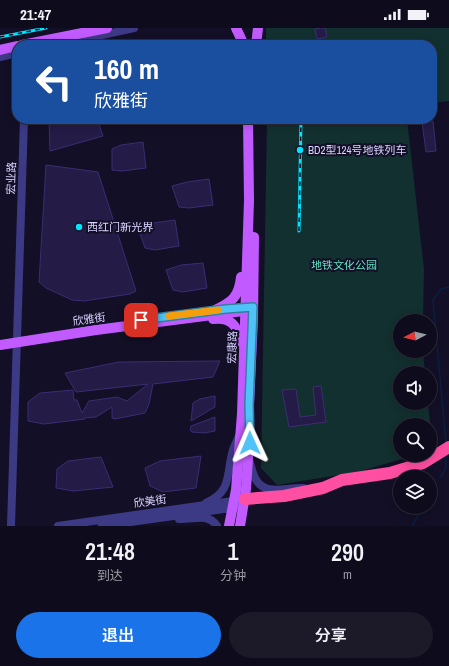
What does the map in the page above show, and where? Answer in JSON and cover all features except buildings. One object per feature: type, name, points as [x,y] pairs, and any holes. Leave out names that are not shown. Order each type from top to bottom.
[{"type":"highway","points":[[239,504],[284,496],[314,489],[342,480],[390,473],[423,463],[449,447]]},
{"type":"main road","points":[[47,40],[107,28]]},
{"type":"main road","points":[[236,28],[242,40]]},
{"type":"main road","points":[[243,28],[244,40]]},
{"type":"main road","points":[[253,28],[254,40]]},
{"type":"main road","points":[[256,40],[258,28]]},
{"type":"main road","points":[[0,50],[12,47]]},
{"type":"main road","name":"宏康路","points":[[229,526],[239,504],[248,458],[248,124]]},
{"type":"main road","name":"宏康路","points":[[240,526],[239,504],[236,490],[241,430],[244,352],[249,309],[255,124]]},
{"type":"main road","points":[[215,310],[227,305],[235,298],[238,292],[248,229]]},
{"type":"main road","name":"欣雅街","points":[[0,339],[13,339],[249,309]]},
{"type":"main road","name":"欣雅街","points":[[0,345],[13,339],[215,310],[249,309]]},
{"type":"main road","points":[[177,319],[198,321],[222,318],[232,322],[238,330],[244,352]]},
{"type":"street","points":[[79,40],[134,28]]},
{"type":"street","points":[[0,57],[12,54]]},
{"type":"street","name":"宏业路","points":[[7,526],[18,124]]},
{"type":"street","name":"宏业路","points":[[11,526],[13,339],[24,124]]},
{"type":"street","points":[[202,505],[212,500],[227,484],[233,451],[241,430]]},
{"type":"street","points":[[248,458],[255,478],[262,487],[268,490],[298,488],[314,489]]},
{"type":"street","name":"欣美街","points":[[58,526],[202,505],[239,504]]},
{"type":"street","name":"欣美街","points":[[102,526],[239,504]]},
{"type":"street","points":[[160,517],[184,519],[204,517],[214,522],[217,526]]},
{"type":"green space","points":[[266,28],[449,28],[449,101],[437,102],[437,40],[266,40]]},
{"type":"green space","name":"地铁文化公园","points":[[267,124],[408,124],[424,269],[423,314],[393,314],[393,358],[424,358],[424,366],[393,366],[393,410],[429,410],[430,418],[393,418],[393,462],[358,472],[277,485],[261,468]]},
{"type":"waterway","points":[[446,444],[433,300],[441,289],[449,287]]},
{"type":"waterway","points":[[440,478],[446,468],[446,456]]},
{"type":"waterway","points":[[412,526],[419,514]]},
{"type":"railway","points":[[0,37],[46,28]]},
{"type":"railway","points":[[299,231],[301,124]]},
{"type":"slow traffic","points":[[169,316],[218,310]]},
{"type":"place","name":"BD2型124号地铁列车","points":[[300,150]]},
{"type":"place","name":"西红门新光界","points":[[79,227]]},
{"type":"route","points":[[141,320],[253,307],[249,405],[250,443]]}]
